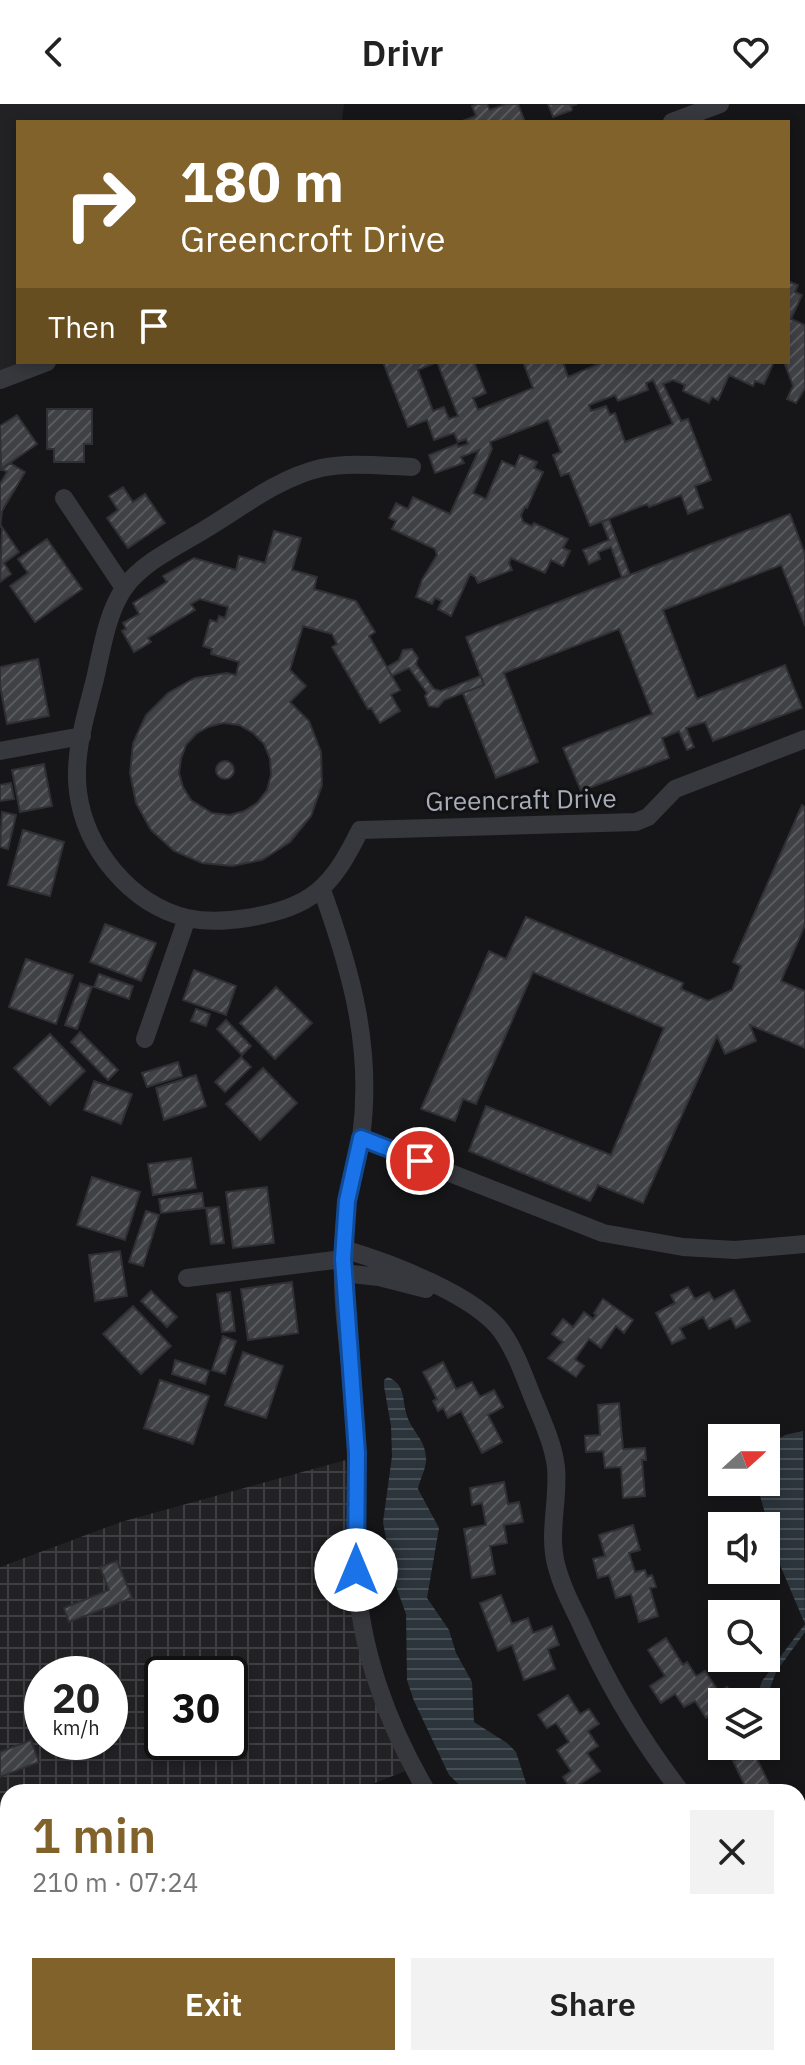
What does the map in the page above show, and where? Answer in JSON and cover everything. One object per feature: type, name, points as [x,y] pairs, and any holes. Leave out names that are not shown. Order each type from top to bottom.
[{"type":"street","points":[[677,120],[720,104]]},
{"type":"street","points":[[0,380],[42,364]]},
{"type":"street","points":[[412,467],[330,467],[288,480],[167,553],[134,577],[124,588],[111,614],[82,736],[77,790],[87,830],[98,851],[131,887],[151,902],[187,918],[231,920],[253,917],[298,903],[322,890],[345,953],[366,1061],[361,1138],[347,1201],[343,1260],[357,1453],[356,1570],[367,1651],[388,1717],[423,1784]]},
{"type":"street","points":[[64,498],[124,588]]},
{"type":"street","points":[[0,751],[82,736]]},
{"type":"street","name":"Greencraft Drive","points":[[322,890],[344,863],[360,830],[636,822],[648,817],[675,789],[805,739]]},
{"type":"street","points":[[145,1039],[187,918]]},
{"type":"street","points":[[361,1138],[603,1233],[683,1247],[735,1250],[805,1244]]},
{"type":"street","points":[[187,1278],[343,1260],[405,1270],[474,1305],[494,1321],[520,1365],[553,1453],[556,1469],[552,1538],[561,1580],[604,1673],[675,1784]]},
{"type":"shaded area","points":[[0,104],[344,104],[342,120],[16,120],[16,364],[19,364],[0,371]]},
{"type":"shaded area","points":[[388,1377],[394,1380],[401,1389],[407,1416],[425,1451],[426,1461],[418,1489],[439,1528],[427,1598],[449,1630],[456,1653],[472,1682],[474,1722],[516,1752],[526,1784],[459,1784],[449,1775],[414,1701],[407,1680],[406,1614],[393,1578],[383,1522],[392,1456],[384,1380]]},
{"type":"shaded area","points":[[803,1431],[805,1624],[780,1565],[780,1512],[765,1512],[760,1496],[780,1496],[780,1438]]},
{"type":"shaded area","points":[[346,1460],[352,1616],[369,1689],[405,1771],[373,1784],[0,1784],[0,1567],[121,1522]]},
{"type":"shaded area","points":[[805,1624],[805,1632],[780,1666],[780,1657]]},
{"type":"shaded area","points":[[769,1672],[776,1672],[770,1688],[760,1688]]},
{"type":"building","points":[[487,104],[490,110],[506,104],[518,104],[524,120],[465,120],[476,116],[472,106]]},
{"type":"building","points":[[548,104],[577,104],[571,106],[572,110],[553,117]]},
{"type":"building","points":[[790,282],[798,285],[795,292],[802,295],[791,319],[805,325],[805,388],[796,403],[787,399],[793,386],[785,364],[790,364]]},
{"type":"building","points":[[384,364],[432,364],[418,370],[433,411],[444,407],[449,419],[458,416],[438,364],[475,364],[486,393],[473,398],[478,410],[533,388],[524,364],[564,364],[568,377],[598,364],[773,364],[764,384],[755,381],[753,386],[729,375],[718,400],[712,397],[709,403],[683,391],[685,385],[673,380],[663,384],[681,421],[688,419],[711,480],[695,486],[703,508],[688,514],[681,495],[649,507],[647,504],[590,526],[569,473],[561,476],[553,455],[561,452],[548,420],[490,442],[492,449],[473,493],[486,499],[502,461],[515,467],[520,455],[537,462],[534,468],[543,472],[521,515],[523,522],[532,526],[534,523],[568,539],[563,548],[570,551],[563,566],[551,560],[545,573],[511,558],[509,563],[512,570],[478,583],[470,574],[451,616],[438,609],[442,601],[435,598],[432,604],[416,597],[437,555],[435,549],[392,529],[396,521],[389,518],[396,503],[408,509],[413,497],[450,514],[479,450],[461,457],[464,463],[435,473],[429,455],[457,444],[458,447],[468,444],[466,439],[458,442],[454,433],[434,440],[427,420],[408,427]],"holes":[[[653,380],[673,424],[625,442],[615,413],[610,415],[606,406],[591,411],[589,405],[615,395],[618,401],[648,390],[646,383]]]},
{"type":"building","points":[[47,409],[92,409],[92,444],[84,444],[84,462],[54,462],[54,449],[47,449]]},
{"type":"building","points":[[17,415],[37,444],[1,469],[0,426]]},
{"type":"building","points":[[10,463],[25,472],[2,511],[0,528],[0,484],[7,472],[1,469]]},
{"type":"building","points":[[123,487],[133,502],[145,494],[165,523],[128,548],[107,518],[118,510],[109,496]]},
{"type":"building","points":[[790,514],[805,554],[805,626],[781,565],[663,610],[697,699],[785,665],[802,708],[713,741],[705,722],[686,728],[694,747],[687,750],[679,731],[662,738],[669,758],[581,791],[563,748],[652,714],[619,629],[504,673],[538,762],[496,778],[463,693],[484,685],[466,637]]},
{"type":"building","points":[[609,519],[630,575],[622,578],[611,547],[598,552],[600,559],[589,564],[583,550],[609,540],[602,522]]},
{"type":"building","points":[[2,527],[19,552],[4,563],[11,574],[0,582]]},
{"type":"building","points":[[274,531],[301,538],[292,570],[317,577],[314,589],[356,601],[375,632],[369,636],[400,690],[391,695],[400,711],[380,723],[371,708],[368,709],[332,647],[337,644],[332,634],[303,626],[290,670],[306,686],[290,702],[309,721],[321,752],[322,785],[311,816],[290,842],[262,860],[232,866],[202,863],[174,851],[151,830],[136,803],[130,773],[133,743],[146,715],[168,693],[195,678],[227,673],[236,675],[239,662],[211,654],[212,649],[203,646],[210,620],[217,622],[219,616],[225,618],[228,607],[200,599],[191,604],[195,610],[148,638],[151,642],[134,652],[122,631],[126,629],[123,623],[139,614],[133,603],[167,582],[163,576],[194,558],[236,570],[239,556],[265,563]],"holes":[[[223,723],[239,725],[264,744],[270,759],[271,775],[267,790],[257,803],[244,811],[230,815],[212,813],[191,800],[183,787],[179,773],[181,759],[186,745],[196,734]]]},
{"type":"building","points":[[47,539],[82,589],[35,622],[10,586],[28,573],[18,559]]},
{"type":"building","points":[[412,649],[418,658],[416,664],[434,689],[441,691],[481,676],[484,685],[444,700],[438,707],[429,706],[425,696],[427,693],[409,668],[392,676],[387,667],[399,660],[403,650]]},
{"type":"building","points":[[38,659],[49,716],[7,724],[0,667]]},
{"type":"building","points":[[221,761],[229,761],[234,770],[232,777],[221,779],[216,774],[216,766]]},
{"type":"building","points":[[44,764],[52,806],[20,812],[12,770]]},
{"type":"building","points":[[11,783],[14,799],[0,801],[0,785]]},
{"type":"building","points":[[802,805],[805,807],[805,925],[781,981],[805,991],[805,1048],[750,1025],[756,1041],[725,1054],[717,1036],[643,1203],[598,1185],[590,1201],[469,1151],[486,1106],[611,1155],[664,1028],[533,972],[476,1104],[463,1099],[455,1121],[421,1109],[489,951],[506,959],[526,917],[683,983],[681,989],[708,1001],[732,990],[741,966],[733,962]]},
{"type":"building","points":[[2,812],[16,815],[8,849],[0,847]]},
{"type":"building","points":[[23,830],[64,842],[50,896],[8,885]]},
{"type":"building","points":[[105,924],[156,943],[141,981],[90,962]]},
{"type":"building","points":[[26,959],[73,975],[56,1024],[9,1007]]},
{"type":"building","points":[[194,970],[236,986],[226,1015],[183,1000]]},
{"type":"building","points":[[99,974],[133,986],[129,999],[94,987]]},
{"type":"building","points":[[80,983],[92,987],[77,1029],[65,1025]]},
{"type":"building","points":[[276,987],[312,1023],[275,1059],[240,1023]]},
{"type":"building","points":[[196,1009],[210,1014],[206,1026],[191,1021]]},
{"type":"building","points":[[226,1020],[251,1046],[242,1055],[217,1029]]},
{"type":"building","points":[[80,1032],[118,1070],[108,1080],[71,1042]]},
{"type":"building","points":[[50,1034],[85,1071],[50,1105],[14,1068]]},
{"type":"building","points":[[241,1057],[251,1067],[225,1092],[215,1082]]},
{"type":"building","points":[[178,1062],[182,1076],[147,1087],[142,1073]]},
{"type":"building","points":[[263,1068],[297,1103],[260,1140],[226,1104]]},
{"type":"building","points":[[196,1075],[206,1106],[164,1120],[156,1088]]},
{"type":"building","points":[[94,1081],[132,1094],[121,1124],[84,1110]]},
{"type":"building","points":[[191,1158],[196,1188],[153,1195],[148,1164]]},
{"type":"building","points":[[92,1177],[140,1192],[125,1240],[77,1225]]},
{"type":"building","points":[[267,1187],[274,1243],[233,1248],[226,1192]]},
{"type":"building","points":[[202,1193],[204,1208],[161,1213],[159,1199]]},
{"type":"building","points":[[219,1207],[224,1243],[211,1244],[206,1208]]},
{"type":"building","points":[[146,1211],[159,1215],[143,1266],[129,1262]]},
{"type":"building","points":[[120,1251],[127,1296],[95,1301],[89,1255]]},
{"type":"building","points":[[292,1282],[298,1333],[248,1340],[241,1289]]},
{"type":"building","points":[[688,1287],[695,1299],[709,1292],[714,1300],[734,1290],[750,1321],[736,1328],[731,1318],[709,1329],[703,1317],[680,1328],[685,1338],[672,1344],[656,1313],[675,1303],[671,1295]]},
{"type":"building","points":[[151,1291],[177,1317],[167,1327],[141,1301]]},
{"type":"building","points":[[230,1292],[235,1331],[222,1332],[217,1294]]},
{"type":"building","points":[[603,1299],[633,1320],[624,1333],[616,1326],[601,1348],[589,1339],[575,1359],[584,1366],[576,1377],[548,1358],[563,1342],[552,1334],[563,1319],[573,1327],[584,1312],[593,1319]]},
{"type":"building","points":[[133,1306],[171,1346],[141,1374],[103,1334]]},
{"type":"building","points":[[223,1336],[236,1341],[225,1374],[212,1370]]},
{"type":"building","points":[[243,1352],[283,1366],[266,1418],[225,1405]]},
{"type":"building","points":[[175,1360],[209,1371],[205,1384],[172,1374]]},
{"type":"building","points":[[443,1362],[456,1389],[472,1382],[480,1397],[494,1390],[503,1407],[488,1415],[502,1442],[482,1453],[461,1411],[448,1418],[443,1408],[438,1411],[433,1401],[437,1399],[423,1372]]},
{"type":"building","points":[[160,1380],[209,1396],[193,1444],[144,1428]]},
{"type":"building","points":[[619,1403],[623,1449],[645,1448],[646,1460],[642,1460],[645,1496],[623,1498],[621,1467],[605,1468],[603,1451],[586,1452],[585,1436],[600,1435],[598,1405]]},
{"type":"building","points":[[504,1482],[508,1504],[519,1502],[523,1522],[504,1525],[507,1543],[490,1546],[495,1574],[472,1578],[464,1529],[486,1525],[482,1503],[472,1505],[470,1488]]},
{"type":"building","points":[[633,1525],[640,1550],[629,1553],[635,1572],[645,1570],[647,1577],[652,1575],[656,1587],[650,1588],[658,1616],[639,1622],[631,1594],[616,1598],[609,1575],[598,1578],[593,1559],[605,1556],[599,1535]]},
{"type":"building","points":[[117,1561],[132,1598],[69,1622],[64,1608],[109,1590],[100,1567]]},
{"type":"building","points":[[501,1595],[512,1624],[528,1618],[533,1633],[552,1626],[559,1645],[548,1649],[555,1669],[524,1680],[512,1645],[498,1651],[480,1603]]},
{"type":"building","points":[[666,1638],[683,1665],[687,1662],[696,1676],[705,1671],[716,1688],[708,1688],[708,1717],[695,1701],[684,1707],[675,1694],[661,1703],[650,1686],[665,1676],[648,1650]]},
{"type":"building","points":[[568,1695],[580,1714],[589,1709],[599,1724],[588,1731],[598,1746],[587,1753],[600,1771],[580,1784],[567,1784],[563,1777],[571,1771],[557,1750],[569,1742],[556,1723],[547,1728],[538,1715]]},
{"type":"building","points":[[24,1743],[24,1760],[39,1762],[0,1777],[0,1752]]},
{"type":"building","points":[[757,1760],[769,1784],[744,1784],[733,1761]]},
{"type":"route","points":[[356,1570],[357,1453],[343,1273],[347,1201],[361,1138],[420,1161]]}]
